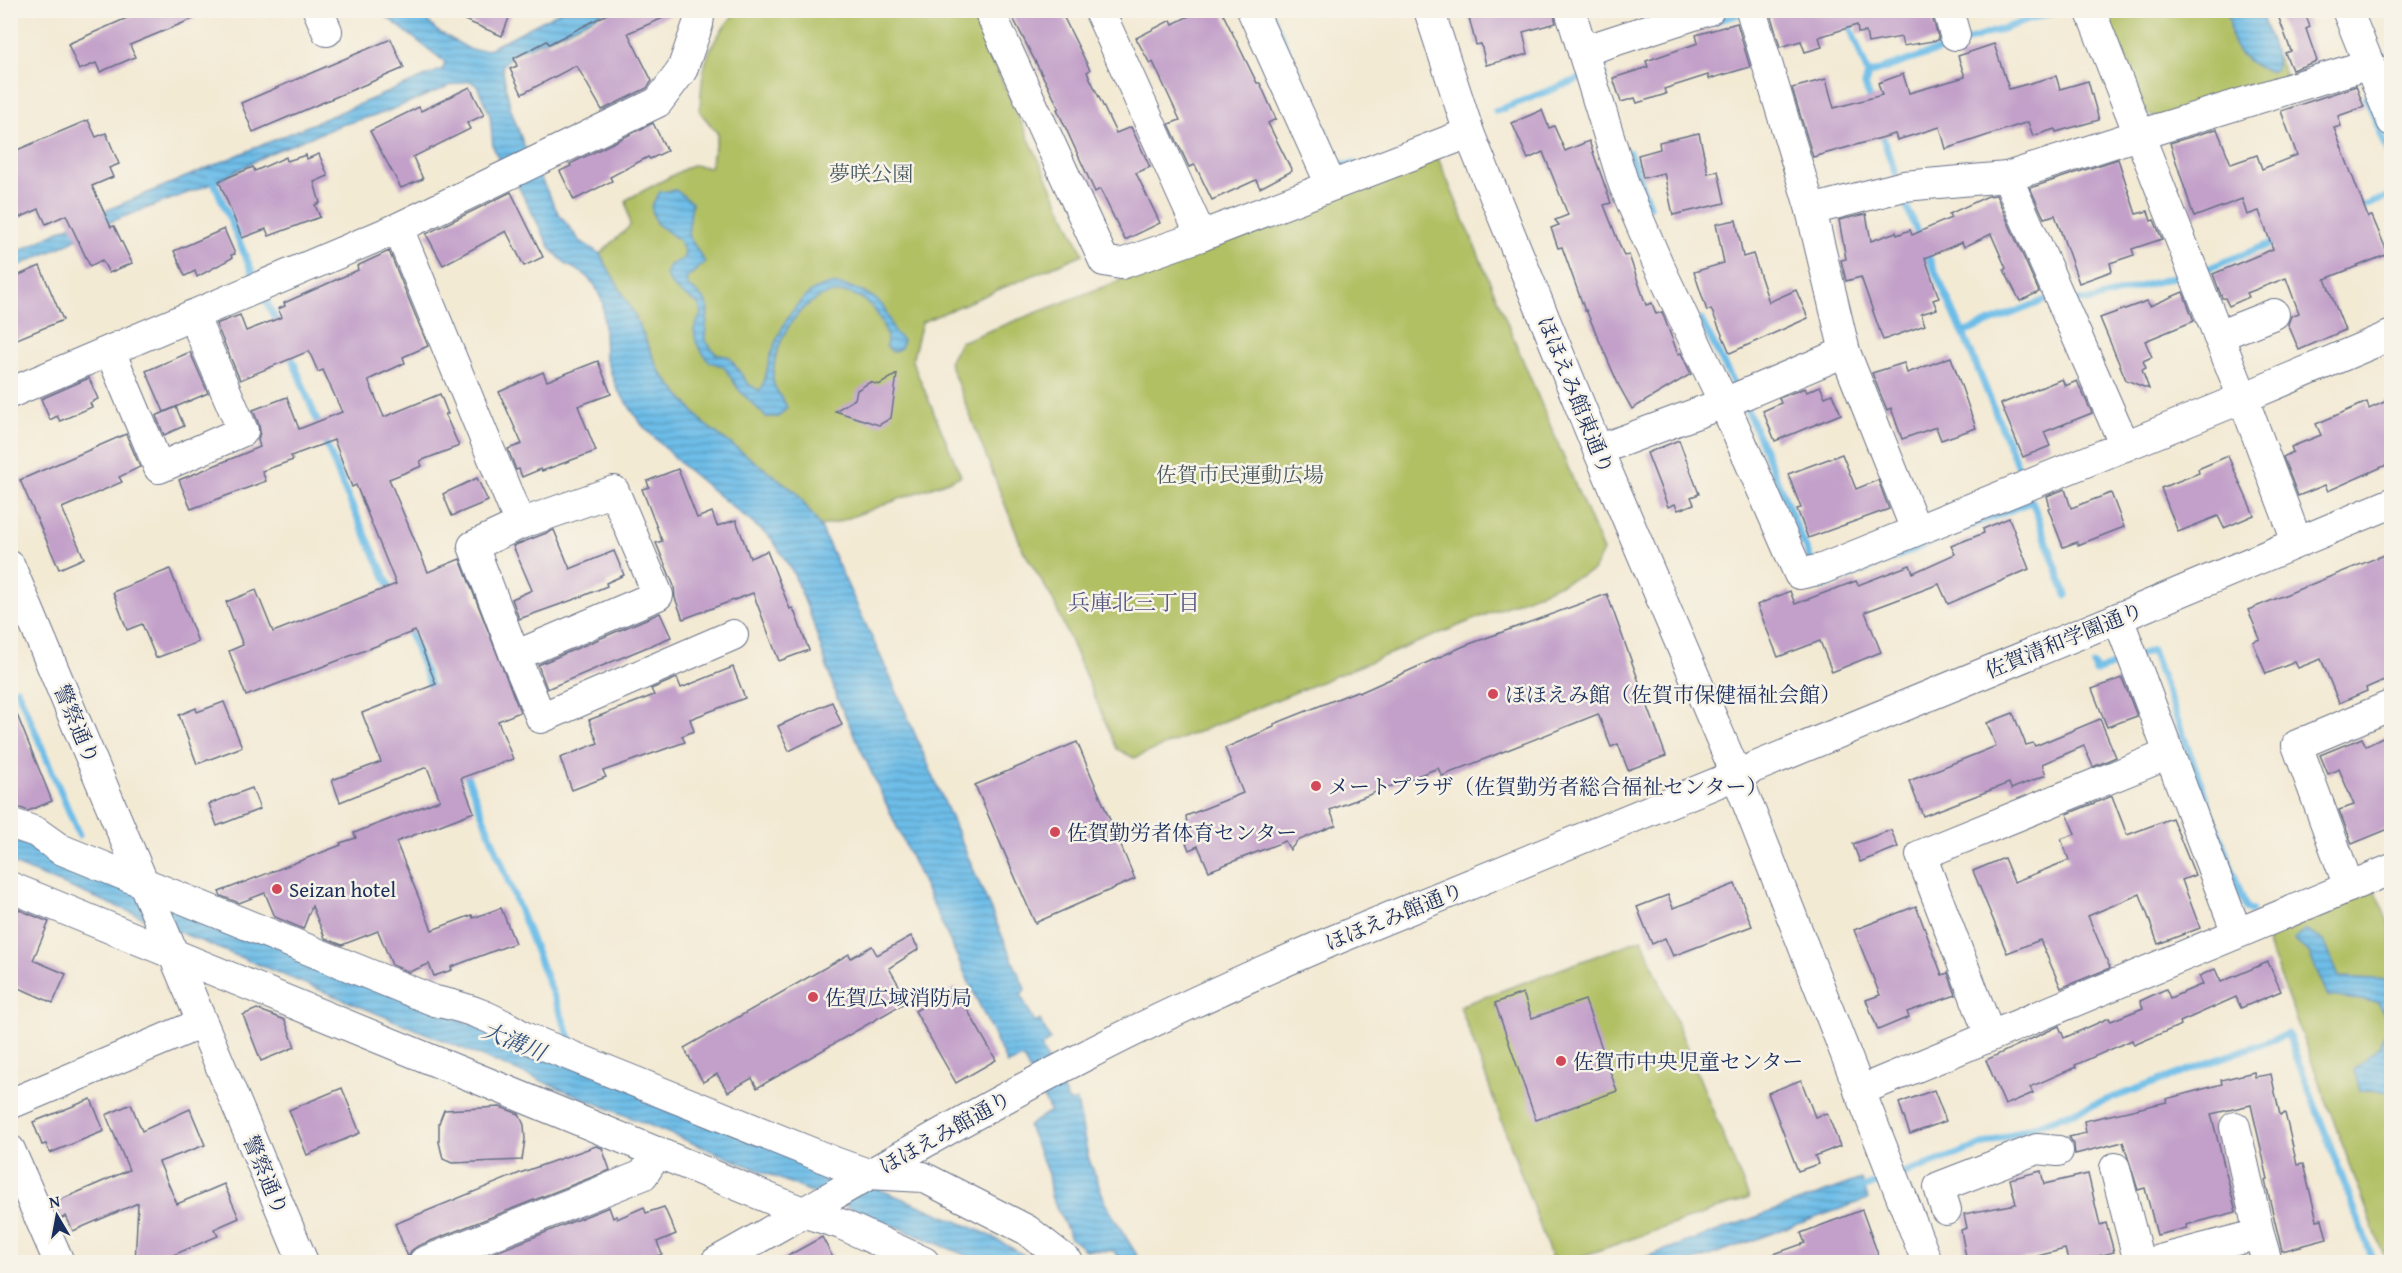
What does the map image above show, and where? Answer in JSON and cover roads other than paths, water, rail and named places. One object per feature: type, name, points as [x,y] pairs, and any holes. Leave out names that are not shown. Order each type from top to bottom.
[{"type":"street","points":[[10,393],[398,228],[657,102],[682,70],[698,24],[699,10]]},
{"type":"street","points":[[989,10],[1104,261],[1120,264],[1201,236],[1469,133]]},
{"type":"street","points":[[1099,10],[1201,236]]},
{"type":"street","points":[[1252,10],[1331,185]]},
{"type":"street","name":"ほほえみ館東通り","points":[[1429,10],[1469,133],[1598,450],[1736,774],[1927,1263]]},
{"type":"street","points":[[1570,10],[1624,185],[1658,264],[1734,399],[1799,574],[1815,571],[2125,446],[2391,335]]},
{"type":"street","points":[[1583,51],[1708,10]]},
{"type":"street","points":[[1751,10],[1810,210],[1845,352],[1916,530]]},
{"type":"street","points":[[2090,10],[2243,398],[2297,542]]},
{"type":"street","points":[[2348,10],[2391,121]]},
{"type":"street","points":[[1810,210],[1904,186],[2007,177],[2370,64]]},
{"type":"street","points":[[2007,177],[2125,446]]},
{"type":"street","points":[[398,228],[520,524]]},
{"type":"street","points":[[2218,336],[2274,314]]},
{"type":"street","points":[[110,351],[159,468],[243,431],[193,315]]},
{"type":"street","points":[[1598,450],[1734,399],[1845,352]]},
{"type":"street","points":[[515,656],[658,595],[614,491],[520,524],[473,546],[515,656],[541,718],[733,635]]},
{"type":"street","name":"佐賀清和学園通り","points":[[1736,774],[2118,618],[2391,503]]},
{"type":"street","name":"警察通り","points":[[10,566],[303,1263]]},
{"type":"street","points":[[2118,618],[2237,933]]},
{"type":"street","points":[[2349,887],[2297,745],[2391,705]]},
{"type":"street","points":[[1990,1036],[1921,855],[2169,754]]},
{"type":"street","name":"ほほえみ館通り","points":[[813,1208],[864,1177],[1044,1077],[1198,999],[1736,774]]},
{"type":"street","points":[[10,823],[36,832],[60,849],[435,1001],[469,1008],[486,1015],[524,1037],[864,1177],[923,1177],[1027,1230],[1068,1263]]},
{"type":"street","points":[[1859,1091],[2391,869]]},
{"type":"street","points":[[10,887],[658,1152],[813,1208],[841,1224],[924,1263]]},
{"type":"street","points":[[10,1104],[202,1023]]},
{"type":"street","points":[[2235,1127],[2267,1263]]},
{"type":"street","points":[[1901,1196],[1942,1199],[2037,1149],[2058,1151]]},
{"type":"street","points":[[424,1263],[643,1175],[658,1152]]},
{"type":"street","points":[[13,1164],[59,1263]]},
{"type":"street","points":[[2115,1168],[2139,1263]]},
{"type":"street","points":[[716,1263],[813,1208]]},
{"type":"street","points":[[2152,1263],[2259,1234]]},
{"type":"water","points":[[379,11],[418,11],[437,31],[471,50],[487,50],[561,11],[607,11],[514,53],[502,66],[510,107],[523,143],[558,213],[580,241],[600,254],[634,314],[660,372],[704,424],[796,492],[820,526],[892,681],[1025,989],[1021,995],[1035,1023],[1040,1020],[1050,1040],[1041,1047],[1069,1102],[1077,1101],[1088,1157],[1107,1206],[1141,1262],[1121,1262],[1114,1251],[1085,1250],[1071,1238],[1051,1196],[1048,1174],[1028,1126],[1050,1111],[1023,1058],[1007,1064],[837,698],[811,617],[793,572],[772,539],[684,467],[642,425],[617,389],[605,357],[603,303],[595,285],[583,273],[567,265],[551,249],[518,186],[500,163],[493,146],[490,115],[477,86],[470,81],[452,85],[383,113],[341,125],[268,154],[214,183],[99,226],[63,246],[11,269],[10,256],[67,227],[443,69],[445,62]]},
{"type":"water","points":[[2226,11],[2260,11],[2276,56],[2276,68],[2272,71],[2260,68],[2238,51],[2232,39]]},
{"type":"water","points":[[676,190],[692,203],[688,235],[705,262],[686,279],[688,286],[703,299],[708,309],[705,340],[716,354],[729,357],[748,384],[760,391],[781,330],[797,305],[818,288],[831,285],[845,286],[870,295],[882,305],[892,328],[903,340],[901,348],[893,352],[886,346],[886,335],[879,317],[873,308],[861,298],[847,293],[831,293],[817,299],[804,308],[794,320],[778,349],[773,380],[787,408],[778,417],[766,417],[739,390],[724,367],[708,361],[696,342],[694,329],[701,314],[699,304],[676,289],[666,275],[670,265],[683,259],[685,253],[679,240],[656,223],[651,206],[660,192]]},
{"type":"water","points":[[10,838],[918,1205],[987,1234],[1036,1262],[982,1262],[11,863]]},
{"type":"water","points":[[2305,930],[2324,941],[2339,977],[2391,980],[2391,1091],[2360,1090],[2354,1070],[2379,1046],[2388,1023],[2378,1002],[2328,996],[2309,953],[2294,940]]},
{"type":"water","points":[[1861,1179],[1868,1199],[1692,1262],[1632,1262]]},
{"type":"waterway","points":[[1269,10],[1338,163],[1348,165],[1353,163]]},
{"type":"waterway","points":[[1868,74],[2059,10]]},
{"type":"waterway","points":[[1713,22],[1737,15]]},
{"type":"waterway","points":[[1847,19],[1868,74],[1865,85],[1873,107]]},
{"type":"waterway","points":[[1604,76],[1602,72],[1607,56],[1611,55]]},
{"type":"waterway","points":[[1496,111],[1579,79]]},
{"type":"waterway","points":[[2366,97],[2392,161]]},
{"type":"waterway","points":[[1880,129],[1895,173]]},
{"type":"waterway","points":[[1629,152],[1649,206]]},
{"type":"waterway","points":[[211,175],[256,281]]},
{"type":"waterway","points":[[2357,209],[2392,195]]},
{"type":"waterway","points":[[1904,200],[1920,239]]},
{"type":"waterway","points":[[2207,269],[2277,241]]},
{"type":"waterway","points":[[1925,249],[1963,333],[2020,472]]},
{"type":"waterway","points":[[2071,300],[2089,301],[2181,275]]},
{"type":"waterway","points":[[263,294],[279,327]]},
{"type":"waterway","points":[[1963,333],[2048,299]]},
{"type":"waterway","points":[[1701,320],[1737,390]]},
{"type":"waterway","points":[[289,351],[346,493],[393,594]]},
{"type":"waterway","points":[[1744,402],[1812,563]]},
{"type":"waterway","points":[[1817,576],[1822,587],[2032,501],[2066,595]]},
{"type":"waterway","points":[[407,626],[434,694]]},
{"type":"waterway","points":[[2139,655],[2152,650],[2246,908],[2252,911]]},
{"type":"waterway","points":[[2094,665],[2096,672],[2126,660]]},
{"type":"waterway","points":[[17,689],[79,835]]},
{"type":"waterway","points":[[464,768],[574,1048]]},
{"type":"waterway","points":[[1900,1175],[2288,1034],[2374,1262]]},
{"type":"waterway","points":[[1858,1190],[1887,1179]]},
{"type":"place","name":"ほほえみ館（佐賀市保健福祉会館）","points":[[1493,694]]},
{"type":"place","name":"メートプラザ（佐賀勤労者総合福祉センター）","points":[[1316,786]]},
{"type":"place","name":"佐賀勤労者体育センター","points":[[1055,832]]},
{"type":"place","name":"Seizan hotel","points":[[277,889]]},
{"type":"place","name":"佐賀広域消防局","points":[[813,997]]},
{"type":"place","name":"佐賀市中央児童センター","points":[[1561,1061]]},
{"type":"district","name":"兵庫北三丁目","points":[[1134,602]]},
{"type":"park label","name":"夢咲公園","points":[[871,173]]},
{"type":"park label","name":"佐賀市民運動広場","points":[[1240,474]]},
{"type":"water label","name":"大溝川","points":[[514,1041]]}]
